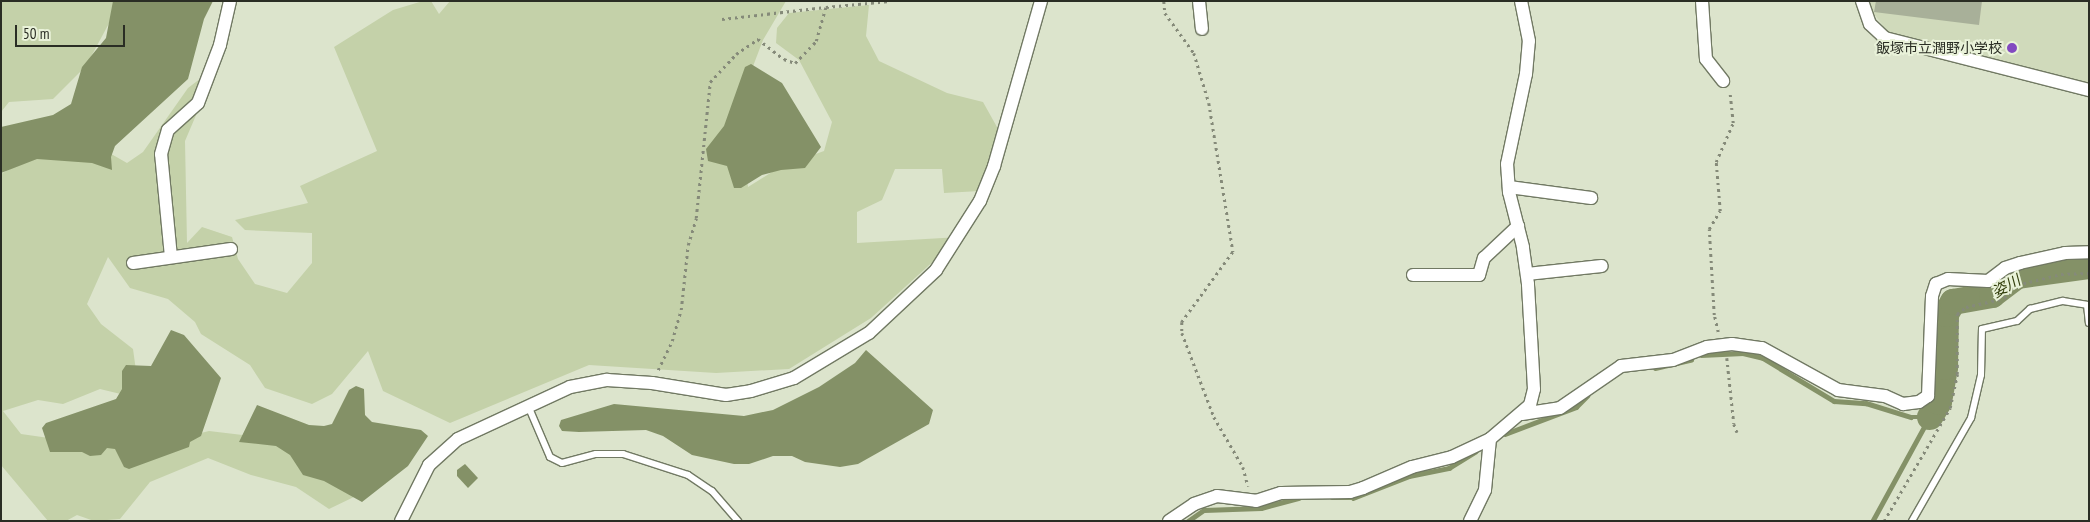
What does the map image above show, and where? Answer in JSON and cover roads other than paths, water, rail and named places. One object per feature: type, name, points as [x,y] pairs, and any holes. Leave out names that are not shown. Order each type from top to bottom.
[{"type":"street","points":[[171,257],[161,154],[168,130],[198,103],[220,45],[230,1]]},
{"type":"street","points":[[401,521],[429,465],[458,439],[529,408],[570,387],[607,380],[652,383],[726,395],[794,378],[869,333],[936,270],[980,202],[994,166],[1041,1]]},
{"type":"street","points":[[1199,1],[1202,29]]},
{"type":"street","points":[[1169,521],[1194,504],[1216,496],[1248,500],[1308,491],[1350,492],[1412,467],[1452,457],[1490,439],[1522,414],[1530,405],[1534,389],[1527,274],[1509,187],[1507,164],[1526,74],[1529,41],[1521,1]]},
{"type":"street","points":[[1702,1],[1706,59],[1722,81]]},
{"type":"street","points":[[1862,1],[1870,24],[1885,38],[2089,90]]},
{"type":"street","points":[[1509,187],[1591,198]]},
{"type":"street","points":[[1413,275],[1479,275],[1484,258],[1518,226]]},
{"type":"street","points":[[133,263],[231,248]]},
{"type":"street","points":[[1522,414],[1560,408],[1621,366],[1673,360],[1707,347],[1725,345],[1762,348],[1838,390],[1885,396],[1903,404],[1919,402],[1928,396],[1932,296],[1936,284],[1948,279],[1988,281],[2005,268],[2020,263],[2065,253],[2089,252]]},
{"type":"street","points":[[1527,274],[1602,266]]},
{"type":"street","points":[[1470,521],[1485,490],[1490,439]]},
{"type":"lane","points":[[1912,521],[1971,418],[1980,375],[1982,330],[2017,321],[2030,309],[2063,301],[2087,305],[2089,323]]},
{"type":"lane","points":[[529,408],[550,457],[562,463],[596,454],[623,454],[688,475],[712,491],[738,521]]},
{"type":"waterway","name":"姿川","points":[[1930,417],[1939,402],[1945,367],[1946,314],[1953,302],[1992,295],[2017,276],[2089,266]]},
{"type":"waterway","points":[[1701,355],[1743,353],[1763,358],[1834,401],[1866,403],[1911,417],[1930,417],[1873,521]]},
{"type":"waterway","points":[[1655,368],[1691,360]]},
{"type":"waterway","points":[[1505,434],[1576,407],[1587,396]]},
{"type":"waterway","points":[[1332,498],[1353,498],[1409,476],[1449,468],[1475,452]]},
{"type":"waterway","points":[[1188,521],[1204,510],[1261,508],[1299,498]]},
{"type":"place","name":"飯塚市立潤野小学校","points":[[2012,48]]}]
